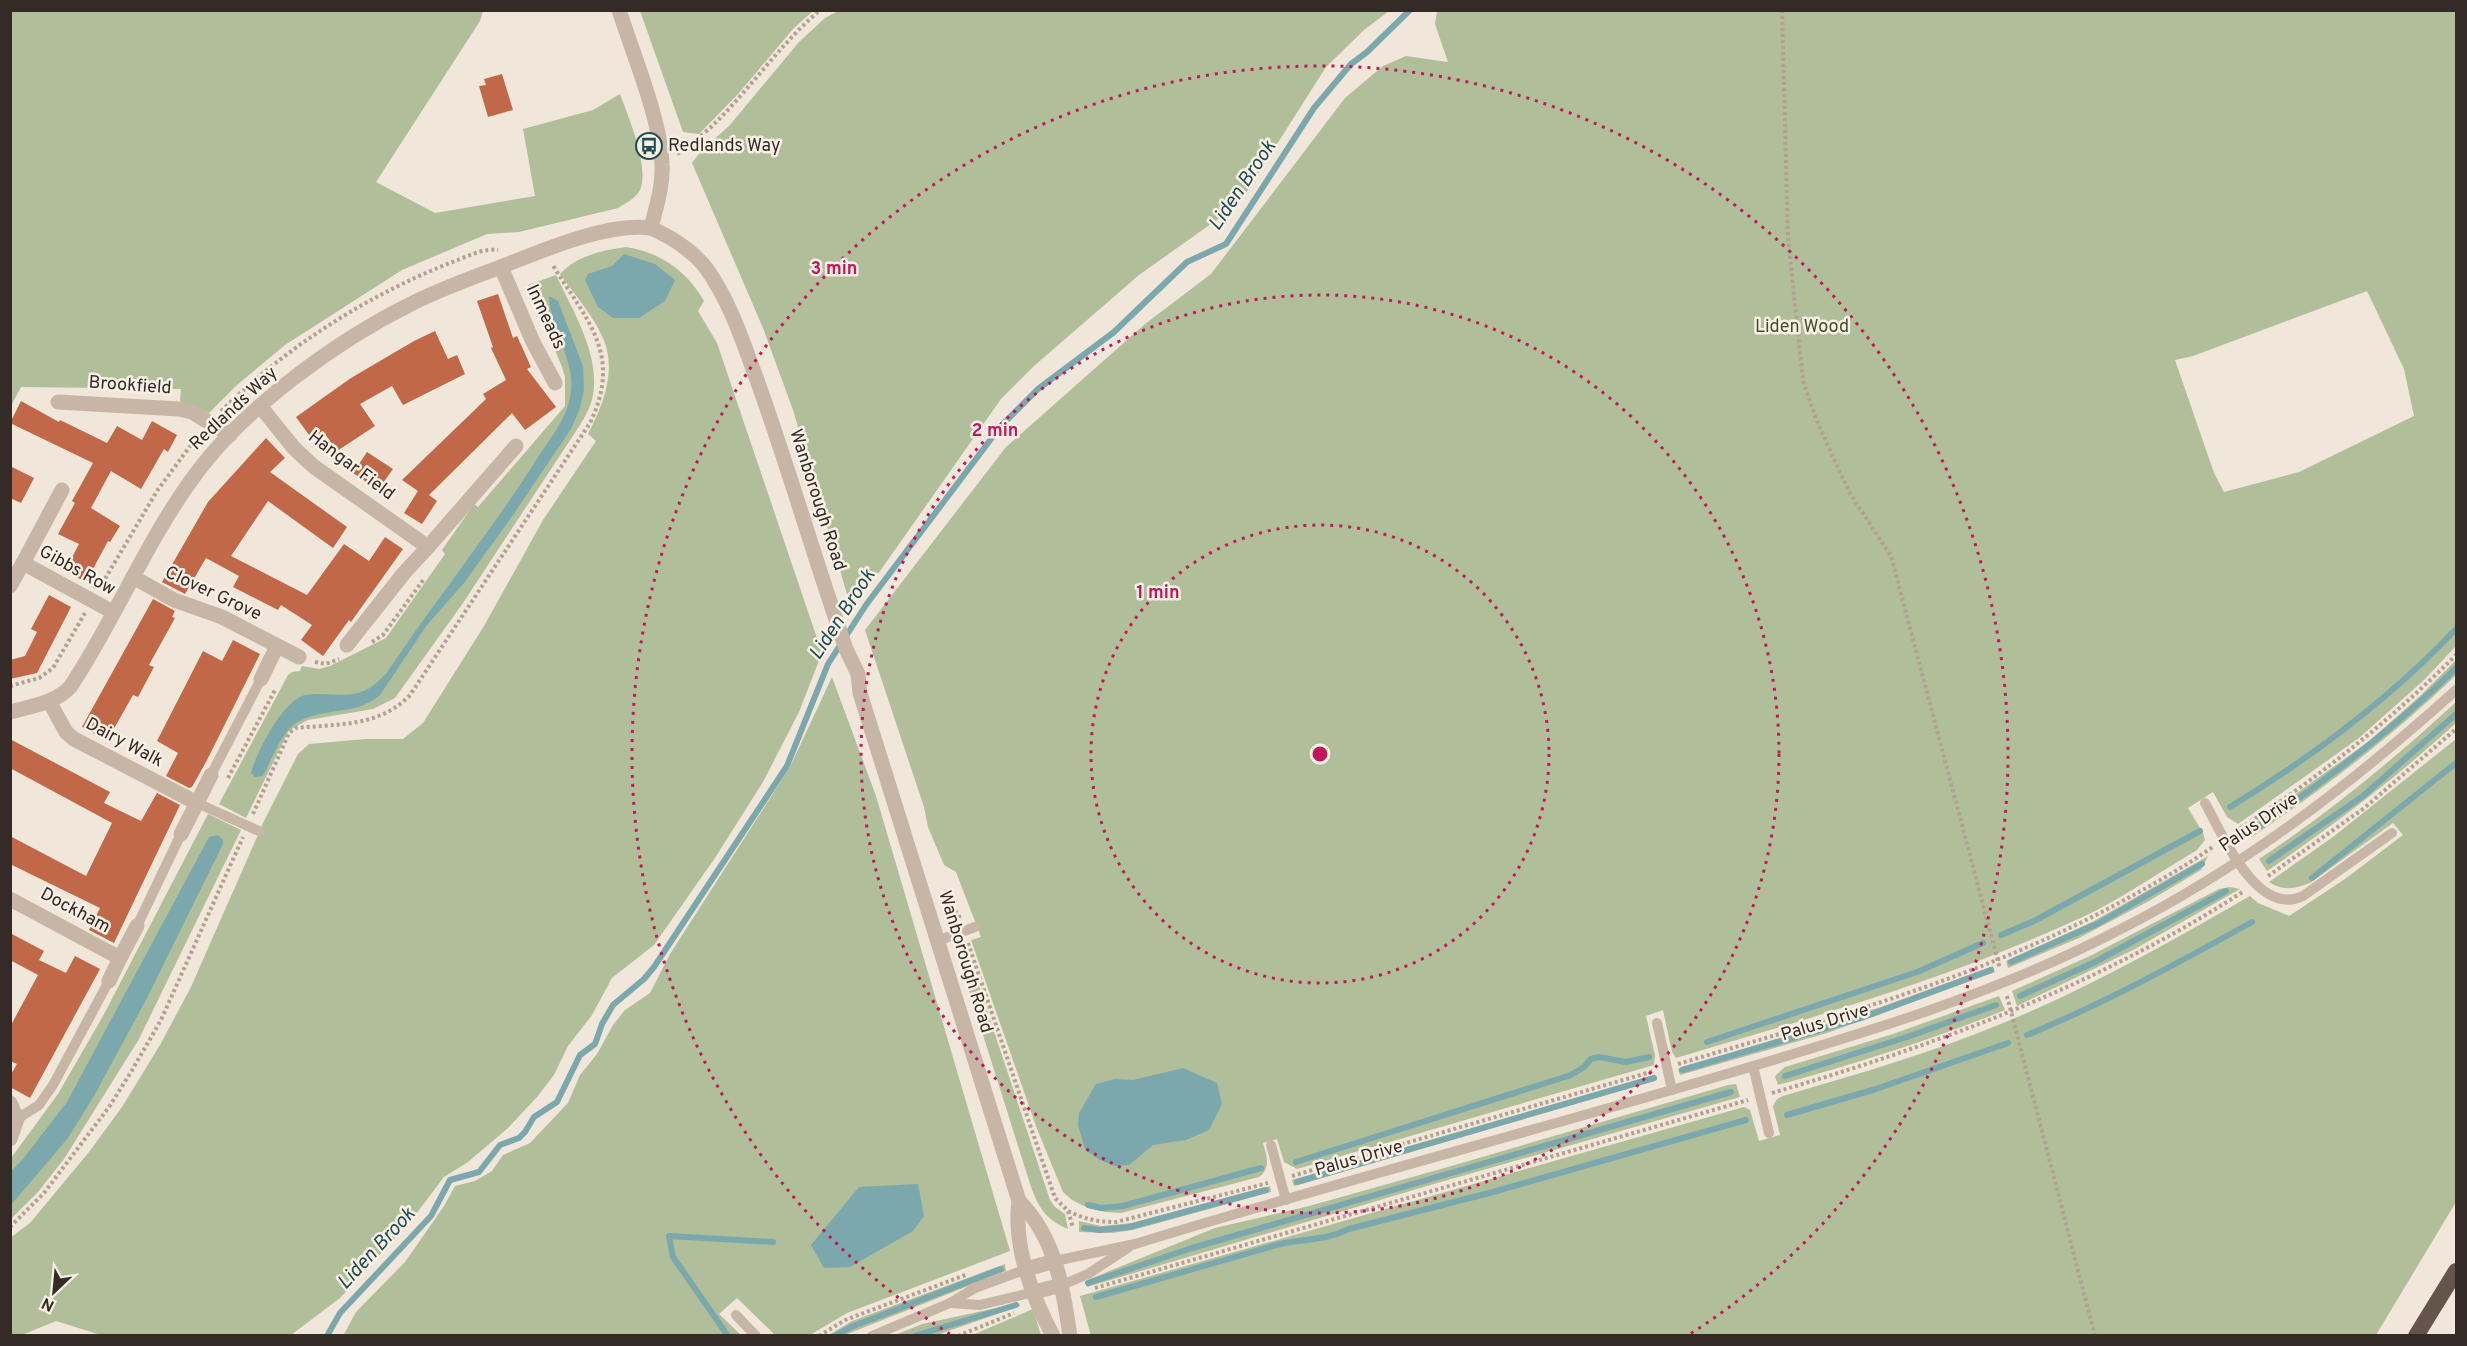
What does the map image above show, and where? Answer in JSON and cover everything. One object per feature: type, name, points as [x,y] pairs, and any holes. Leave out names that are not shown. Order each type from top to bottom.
[{"type":"highway","points":[[2416,1335],[2457,1271]]},
{"type":"street","points":[[619,10],[656,125],[661,148],[662,180],[651,228]]},
{"type":"street","name":"Redlands Way","points":[[10,712],[49,701],[64,693],[71,686],[181,495],[198,471],[260,406],[316,363],[358,334],[409,304],[543,251],[614,228],[651,228]]},
{"type":"street","name":"Wanborough Road","points":[[651,228],[668,235],[704,266],[732,314],[768,412],[846,649],[853,661],[860,693],[1019,1201],[1018,1234],[1027,1269],[1034,1292],[1053,1335]]},
{"type":"street","name":"Inmeads","points":[[501,267],[533,342],[555,383]]},
{"type":"street","name":"Brookfield","points":[[58,402],[179,409],[192,412],[230,435]]},
{"type":"street","name":"Hangar Field","points":[[260,406],[294,448],[313,466],[428,547]]},
{"type":"street","points":[[347,645],[397,581],[516,446]]},
{"type":"street","name":"Gibbs Row","points":[[10,586],[62,490]]},
{"type":"street","name":"Gibbs Row","points":[[23,563],[113,612]]},
{"type":"street","name":"Clover Grove","points":[[133,577],[174,600],[222,617],[299,657]]},
{"type":"street","points":[[261,679],[277,646]]},
{"type":"street","name":"Dairy Walk","points":[[49,701],[66,732],[74,739],[197,802]]},
{"type":"street","points":[[181,834],[197,802],[217,780]]},
{"type":"street","name":"Dockham","points":[[10,899],[120,958]]},
{"type":"street","name":"Dockham","points":[[109,981],[136,926]]},
{"type":"street","points":[[10,1103],[17,1119],[10,1139]]},
{"type":"street","name":"Wanborough Road","points":[[1019,1201],[1040,1226],[1055,1261],[1062,1285],[1070,1335]]},
{"type":"street","name":"Palus Drive","points":[[1027,1269],[1055,1261]]},
{"type":"street","name":"Palus Drive","points":[[1034,1292],[1062,1285]]},
{"type":"lane","points":[[217,780],[232,731],[261,679]]},
{"type":"lane","name":"Palus Drive","points":[[1055,1261],[1135,1244],[1672,1090],[1888,1024],[2004,983],[2119,931],[2238,861],[2309,814],[2374,764],[2457,690]]},
{"type":"lane","points":[[197,802],[260,831]]},
{"type":"lane","points":[[2205,803],[2238,861],[2264,892],[2274,899],[2295,900],[2392,833]]},
{"type":"lane","name":"Dockham","points":[[136,926],[181,834]]},
{"type":"lane","points":[[937,940],[975,927]]},
{"type":"lane","name":"Dockham","points":[[17,1119],[39,1105],[109,981]]},
{"type":"lane","points":[[1657,1023],[1672,1090]]},
{"type":"lane","points":[[1753,1066],[1769,1133]]},
{"type":"lane","points":[[1271,1145],[1286,1200]]},
{"type":"lane","name":"Palus Drive","points":[[1062,1285],[1088,1274],[1135,1244]]},
{"type":"lane","name":"Palus Drive","points":[[872,1335],[950,1303],[975,1288],[1027,1269]]},
{"type":"lane","name":"Palus Drive","points":[[950,1303],[980,1305],[1034,1292]]},
{"type":"lane","points":[[736,1315],[756,1335]]},
{"type":"path","points":[[692,144],[735,104],[804,24],[820,10]]},
{"type":"path","points":[[1782,10],[1788,238],[1803,381],[1816,420],[1849,492],[1892,556],[2095,1335]]},
{"type":"path","points":[[10,1227],[44,1193],[109,1107],[165,1012],[289,733],[296,728],[373,720],[401,706],[590,423],[599,404],[604,384],[604,358],[591,327],[543,251]]},
{"type":"path","points":[[927,909],[942,904],[958,913],[1055,1198],[1068,1211],[1082,1218],[1099,1222],[1116,1222],[1281,1180],[1667,1068],[1864,1008],[1998,961],[2088,920],[2186,866],[2356,747],[2412,699],[2457,656]]},
{"type":"path","points":[[217,780],[279,682]]},
{"type":"path","points":[[1068,1211],[1072,1228]]},
{"type":"path","points":[[819,1335],[864,1312],[977,1270]]},
{"type":"path","points":[[958,1335],[1014,1313]]},
{"type":"green space","points":[[640,10],[813,11],[793,29],[738,94],[699,134],[683,132]]},
{"type":"green space","points":[[840,10],[1389,11],[1364,30],[1326,67],[1244,196],[1225,214],[1139,275],[1034,366],[1001,399],[873,581],[849,601],[793,410],[763,328],[692,163],[702,150],[729,126],[799,42],[825,18]]},
{"type":"green space","points":[[11,11],[483,11],[480,21],[376,182],[435,213],[535,196],[523,129],[593,110],[620,94],[640,155],[642,180],[640,190],[618,208],[519,232],[487,234],[402,270],[285,345],[237,385],[209,413],[180,401],[181,389],[21,387],[11,406]]},
{"type":"green space","name":"Liden Wood","points":[[1437,11],[2456,11],[2456,646],[2424,680],[2359,738],[2238,824],[2227,817],[2213,792],[2188,808],[2205,840],[2197,850],[2095,911],[2045,934],[1889,993],[1676,1058],[1672,1052],[1663,1010],[1646,1016],[1655,1055],[1654,1065],[1297,1169],[1284,1162],[1277,1139],[1263,1143],[1267,1166],[1259,1177],[1121,1213],[1105,1212],[1084,1206],[1063,1192],[1037,1129],[971,940],[981,937],[956,872],[944,865],[928,827],[924,807],[865,630],[1006,447],[1145,324],[1211,274],[1345,98],[1383,66],[1406,56],[1448,62],[1435,24]],"holes":[[[2367,291],[2404,369],[2414,416],[2299,472],[2224,492],[2214,473],[2175,360],[2193,356]]]},
{"type":"green space","points":[[626,247],[661,258],[681,272],[704,301],[698,311],[717,343],[822,653],[799,712],[763,782],[715,858],[654,945],[612,978],[592,1015],[568,1046],[554,1075],[537,1097],[508,1128],[468,1162],[444,1177],[413,1218],[340,1298],[291,1335],[101,1335],[56,1321],[22,1335],[11,1335],[10,1238],[30,1223],[89,1152],[122,1107],[160,1045],[191,987],[264,821],[298,754],[309,744],[366,739],[403,739],[423,723],[484,626],[543,520],[596,441],[588,434],[607,386],[609,361],[607,348],[593,320],[560,274],[582,258]]},
{"type":"green space","points":[[556,275],[584,333],[593,364],[593,395],[580,425],[463,603],[395,698],[373,709],[308,720],[293,728],[288,732],[246,818],[219,804],[288,675],[300,671],[302,666],[319,669],[330,666],[386,638],[445,554],[442,550],[474,504],[478,507],[565,406],[565,377],[562,367],[528,285]]},
{"type":"green space","points":[[2456,660],[2456,675],[2383,740],[2305,800],[2252,837],[2241,833],[2368,742]]},
{"type":"green space","points":[[832,677],[876,796],[1010,1251],[847,1313],[810,1335],[775,1335],[737,1298],[719,1314],[741,1335],[343,1336],[356,1312],[405,1262],[444,1206],[455,1186],[475,1181],[492,1171],[503,1155],[530,1143],[568,1103],[580,1075],[597,1054],[613,1025],[625,1010],[650,993],[670,954],[790,767]]},
{"type":"green space","points":[[2456,702],[2456,723],[2364,800],[2267,871],[2259,859],[2360,785]]},
{"type":"green space","points":[[2456,739],[2456,1202],[2376,1335],[1091,1336],[1080,1296],[1744,1107],[1750,1110],[1759,1141],[1780,1135],[1773,1106],[1777,1099],[1783,1096],[1922,1053],[1976,1034],[2035,1009],[2129,964],[2250,896],[2258,903],[2289,916],[2345,879],[2403,835],[2393,823],[2310,883],[2299,887],[2279,887],[2269,882],[2333,837]]},
{"type":"green space","points":[[208,814],[241,830],[139,1039],[64,1159],[38,1192],[11,1219],[11,1158],[58,1094],[103,1016]]},
{"type":"green space","points":[[2208,856],[2201,870],[2149,901],[2079,938],[2008,968],[2006,961],[2094,921]]},
{"type":"green space","points":[[2230,887],[2240,889],[2133,950],[2017,1006],[2012,991],[2090,956],[2219,889]]},
{"type":"green space","points":[[965,944],[1050,1200],[1065,1214],[1068,1229],[1054,1222],[1044,1212],[1031,1187],[960,962]]},
{"type":"green space","points":[[1993,966],[1995,972],[1827,1033],[1680,1075],[1678,1069],[1881,1007]]},
{"type":"green space","points":[[1999,996],[2005,1010],[1893,1051],[1778,1085],[1775,1076],[1785,1067],[1893,1034]]},
{"type":"green space","points":[[1656,1075],[1657,1080],[1294,1186],[1292,1180]]},
{"type":"green space","points":[[1736,1084],[1740,1097],[1427,1186],[1087,1287],[1085,1281],[1215,1228],[1309,1206]]},
{"type":"green space","points":[[1270,1186],[1271,1192],[1133,1230],[1112,1233],[1079,1232],[1079,1221],[1101,1226],[1132,1223]]},
{"type":"green space","points":[[1005,1264],[1006,1271],[845,1335],[827,1336],[852,1321]]},
{"type":"green space","points":[[1019,1303],[1020,1306],[937,1335],[895,1335],[922,1324]]},
{"type":"green space","points":[[1033,1309],[1041,1335],[970,1336]]},
{"type":"water","points":[[624,254],[655,264],[675,280],[665,301],[639,318],[613,318],[598,307],[585,280],[588,274],[612,266]]},
{"type":"water","points":[[549,296],[558,301],[583,366],[584,390],[579,411],[571,429],[511,518],[464,583],[427,625],[380,695],[359,707],[311,716],[300,721],[290,728],[282,739],[263,776],[255,777],[251,773],[258,753],[288,706],[305,695],[345,695],[360,692],[371,687],[386,674],[557,429],[570,399],[571,377],[550,308]]},
{"type":"water","points":[[218,835],[223,840],[223,844],[147,998],[94,1096],[68,1138],[11,1205],[11,1171],[67,1102],[209,837]]},
{"type":"water","points":[[1183,1068],[1217,1083],[1222,1104],[1209,1130],[1186,1140],[1153,1145],[1129,1165],[1115,1166],[1098,1159],[1085,1149],[1078,1125],[1079,1113],[1096,1084],[1115,1079],[1133,1080]]},
{"type":"water","points":[[918,1184],[924,1216],[913,1231],[850,1267],[824,1268],[811,1245],[859,1187]]},
{"type":"building","points":[[502,74],[513,110],[488,117],[479,86],[486,85],[484,79]]},
{"type":"building","points":[[498,294],[513,338],[517,336],[531,367],[527,369],[556,407],[525,430],[512,413],[429,495],[437,501],[422,524],[404,513],[418,491],[402,480],[486,399],[483,394],[506,380],[491,348],[493,347],[477,301]]},
{"type":"building","points":[[435,331],[448,359],[457,355],[465,374],[403,405],[392,386],[360,404],[375,426],[337,451],[323,431],[312,439],[296,417],[351,378]]},
{"type":"building","points":[[21,401],[59,422],[60,420],[107,443],[117,426],[142,440],[152,421],[177,435],[168,452],[164,449],[141,489],[111,471],[91,508],[120,526],[110,542],[108,541],[86,582],[65,571],[79,544],[58,534],[75,503],[72,501],[93,463],[10,423]]},
{"type":"building","points":[[266,438],[285,458],[270,472],[347,527],[333,548],[268,501],[231,556],[307,595],[344,544],[369,561],[385,537],[403,549],[351,622],[349,620],[323,656],[301,640],[312,625],[281,605],[278,610],[233,587],[239,576],[206,558],[185,594],[162,582],[208,502]]},
{"type":"building","points":[[367,452],[393,469],[378,490],[353,473]]},
{"type":"building","points":[[10,466],[34,478],[21,503],[10,498]]},
{"type":"building","points":[[49,595],[71,607],[37,673],[10,679],[10,660],[25,656],[37,632],[31,629]]},
{"type":"building","points":[[153,599],[175,611],[172,617],[175,618],[149,665],[154,667],[138,697],[133,695],[107,741],[82,727]]},
{"type":"building","points":[[233,640],[260,654],[207,760],[192,787],[189,788],[166,776],[178,753],[157,741],[203,651],[222,661]]},
{"type":"building","points":[[10,739],[110,792],[104,803],[141,821],[157,793],[180,805],[114,943],[89,930],[100,908],[10,864],[10,836],[86,876],[112,823],[10,768]]},
{"type":"building","points":[[10,933],[44,951],[39,960],[66,973],[75,956],[100,969],[30,1098],[10,1087],[10,1076],[17,1064],[10,1061],[10,1027],[38,975],[10,960]]},
{"type":"waterway","name":"Liden Brook","points":[[327,1336],[340,1313],[431,1216],[450,1180],[479,1172],[500,1145],[519,1138],[534,1117],[557,1102],[580,1055],[595,1044],[602,1024],[613,1005],[644,979],[654,967],[787,766],[828,664],[866,605],[1000,427],[1038,389],[1114,332],[1187,262],[1226,244],[1314,108],[1351,64],[1367,52],[1410,10]]},
{"type":"waterway","points":[[2230,807],[2291,768],[2349,726],[2431,655],[2456,629]]},
{"type":"waterway","points":[[2251,832],[2357,754],[2408,713],[2456,668]]},
{"type":"waterway","points":[[2269,861],[2363,796],[2456,714]]},
{"type":"waterway","points":[[2312,878],[2456,763]]},
{"type":"waterway","points":[[2001,935],[2034,921],[2200,831]]},
{"type":"waterway","points":[[2011,962],[2099,923],[2202,864]]},
{"type":"waterway","points":[[2020,996],[2093,963],[2226,891]]},
{"type":"waterway","points":[[2027,1035],[2113,996],[2252,922]]},
{"type":"waterway","points":[[1707,1042],[1917,972],[1983,943]]},
{"type":"waterway","points":[[1682,1070],[1864,1017],[1991,970]]},
{"type":"waterway","points":[[1785,1076],[1907,1037],[1996,1005]]},
{"type":"waterway","points":[[1787,1115],[1876,1089],[2008,1043]]},
{"type":"waterway","points":[[1296,1162],[1571,1075],[1584,1067],[1591,1059],[1599,1057],[1626,1062],[1649,1057]]},
{"type":"waterway","points":[[1297,1182],[1654,1078]]},
{"type":"waterway","points":[[1088,1283],[1192,1248],[1731,1092]]},
{"type":"waterway","points":[[1096,1297],[1280,1244],[1331,1236],[1349,1229],[1493,1192],[1746,1120]]},
{"type":"waterway","points":[[1088,1205],[1101,1208],[1123,1206],[1261,1168]]},
{"type":"waterway","points":[[1084,1228],[1100,1230],[1129,1227],[1266,1190]]},
{"type":"waterway","points":[[728,1336],[673,1257],[669,1236],[773,1242]]},
{"type":"waterway","points":[[835,1336],[851,1327],[1001,1269]]},
{"type":"waterway","points":[[914,1336],[1016,1305]]},
{"type":"place","name":"Redlands Way","points":[[649,146]]}]
